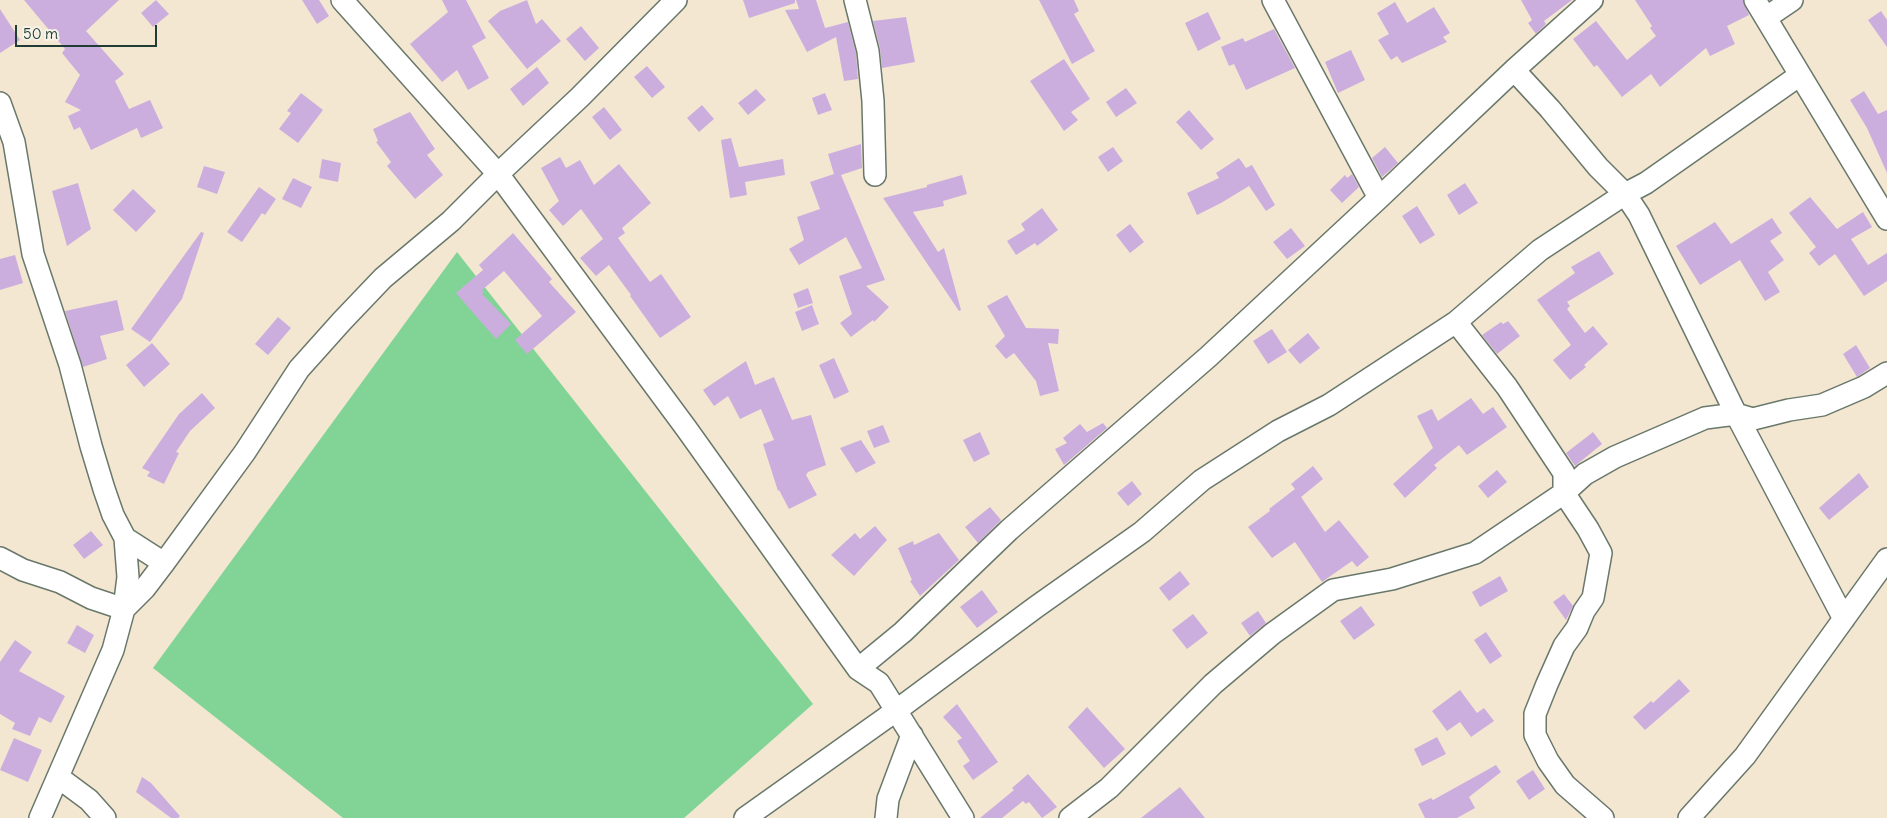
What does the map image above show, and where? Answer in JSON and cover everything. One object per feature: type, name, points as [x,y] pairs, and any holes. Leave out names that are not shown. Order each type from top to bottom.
[{"type":"street","points":[[342,0],[498,174],[686,428],[858,669],[879,683],[963,818]]},
{"type":"street","points":[[855,0],[868,51],[873,101],[874,175]]},
{"type":"street","points":[[1273,0],[1379,198]]},
{"type":"street","points":[[858,669],[903,632],[1009,530],[1208,357],[1514,70],[1592,0]]},
{"type":"street","points":[[1792,0],[1761,9],[1887,219]]},
{"type":"street","points":[[124,609],[145,588],[245,452],[299,369],[383,278],[451,221],[580,97],[663,4]]},
{"type":"street","points":[[1514,70],[1550,109],[1598,168],[1625,194],[1639,215],[1736,414],[1844,619]]},
{"type":"street","points":[[745,818],[897,710],[1036,606],[1142,532],[1202,480],[1278,432],[1329,404],[1456,322],[1540,250],[1625,194],[1646,183],[1800,75]]},
{"type":"street","points":[[0,103],[14,142],[33,254],[70,365],[104,489],[113,515],[125,538],[128,577],[124,609],[113,650],[40,818]]},
{"type":"street","points":[[1456,322],[1507,387],[1564,473],[1564,493],[1588,529],[1601,553],[1593,598],[1577,628],[1564,646],[1547,684],[1535,714],[1535,735],[1548,761],[1565,785],[1603,818]]},
{"type":"street","points":[[1070,818],[1110,788],[1213,684],[1272,634],[1333,590],[1392,579],[1475,553],[1564,493],[1585,474],[1615,457],[1705,418],[1736,414],[1754,419],[1789,410],[1822,405],[1864,387],[1887,372]]},
{"type":"street","points":[[125,538],[164,563]]},
{"type":"street","points":[[0,558],[23,570],[60,582],[91,598],[124,609]]},
{"type":"street","points":[[1689,818],[1744,756],[1887,559]]},
{"type":"street","points":[[886,818],[888,799],[912,736]]},
{"type":"street","points":[[58,777],[89,800],[105,818]]},
{"type":"green space","points":[[457,252],[813,704],[684,818],[343,818],[153,668]]},
{"type":"building","points":[[24,0],[119,0],[86,31],[124,74],[115,81],[129,109],[150,100],[163,128],[141,138],[137,128],[91,150],[80,127],[74,130],[68,116],[81,110],[65,102],[80,75],[62,53],[65,49]]},
{"type":"building","points":[[156,0],[169,14],[153,27],[141,13]]},
{"type":"building","points":[[302,0],[319,0],[329,16],[317,24]]},
{"type":"building","points":[[442,0],[466,0],[486,38],[472,46],[489,78],[468,90],[457,70],[442,82],[410,44],[448,12]]},
{"type":"building","points":[[527,0],[536,24],[542,19],[561,41],[527,69],[488,21],[500,11]]},
{"type":"building","points":[[743,0],[795,0],[795,3],[749,18]]},
{"type":"building","points":[[796,0],[816,0],[825,28],[848,22],[856,53],[858,79],[844,81],[836,37],[807,52],[785,10],[799,9]]},
{"type":"building","points":[[1039,0],[1074,0],[1079,11],[1074,14],[1095,51],[1072,64]]},
{"type":"building","points":[[1521,0],[1572,0],[1544,21],[1546,24],[1536,34],[1528,23],[1532,20]]},
{"type":"building","points":[[1635,0],[1743,0],[1749,15],[1727,26],[1735,44],[1710,56],[1706,48],[1660,87],[1651,74],[1622,97],[1597,65],[1594,67],[1573,39],[1596,21],[1627,60],[1656,36],[1650,28],[1652,26]]},
{"type":"building","points":[[1395,2],[1407,23],[1434,7],[1450,33],[1443,37],[1447,42],[1402,63],[1397,56],[1391,60],[1378,40],[1389,34],[1377,13]]},
{"type":"building","points":[[0,9],[20,40],[0,53]]},
{"type":"building","points":[[1881,11],[1887,20],[1887,47],[1868,20]]},
{"type":"building","points":[[1208,12],[1221,39],[1198,51],[1185,23]]},
{"type":"building","points":[[906,17],[915,62],[882,68],[880,48],[873,21]]},
{"type":"building","points":[[581,26],[599,48],[585,61],[566,39]]},
{"type":"building","points":[[1274,29],[1295,68],[1246,90],[1234,64],[1229,66],[1221,47],[1243,38],[1245,42]]},
{"type":"building","points":[[1351,50],[1365,80],[1338,93],[1325,62]]},
{"type":"building","points":[[1064,59],[1090,99],[1071,112],[1078,120],[1064,131],[1030,81]]},
{"type":"building","points":[[647,66],[665,87],[652,98],[634,77]]},
{"type":"building","points":[[537,67],[549,83],[523,106],[510,89]]},
{"type":"building","points":[[1126,88],[1137,103],[1116,117],[1106,102]]},
{"type":"building","points":[[756,89],[766,100],[748,115],[738,103]]},
{"type":"building","points":[[1864,91],[1878,114],[1887,110],[1887,173],[1867,128],[1850,100]]},
{"type":"building","points":[[301,93],[323,110],[298,143],[279,129],[291,113],[287,111]]},
{"type":"building","points":[[825,93],[832,110],[818,115],[812,98]]},
{"type":"building","points":[[702,105],[714,119],[699,132],[687,118]]},
{"type":"building","points":[[604,107],[622,130],[610,140],[592,117]]},
{"type":"building","points":[[1189,110],[1214,139],[1201,150],[1176,122]]},
{"type":"building","points":[[410,112],[435,149],[427,155],[443,175],[415,199],[387,166],[391,162],[376,142],[378,141],[373,129]]},
{"type":"building","points":[[731,138],[739,167],[783,159],[785,175],[745,182],[747,195],[730,198],[721,140]]},
{"type":"building","points":[[861,144],[862,168],[841,175],[885,280],[866,286],[889,307],[874,322],[873,320],[851,337],[840,323],[852,314],[839,276],[862,268],[846,237],[799,265],[789,249],[804,240],[797,217],[820,209],[810,182],[834,174],[828,154]]},
{"type":"building","points":[[1113,147],[1123,161],[1108,172],[1098,157]]},
{"type":"building","points":[[1385,147],[1398,163],[1382,177],[1372,158]]},
{"type":"building","points":[[560,157],[566,168],[580,160],[594,185],[619,164],[651,203],[622,228],[625,233],[618,238],[650,282],[661,274],[691,317],[660,338],[609,265],[596,276],[580,258],[603,239],[581,209],[563,226],[549,210],[559,201],[541,168]]},
{"type":"building","points":[[1239,158],[1246,168],[1252,165],[1275,205],[1266,211],[1249,186],[1197,215],[1187,193],[1219,178],[1216,173]]},
{"type":"building","points":[[322,159],[341,163],[338,182],[319,178]]},
{"type":"building","points":[[204,166],[225,172],[217,194],[197,187]]},
{"type":"building","points":[[1352,174],[1359,187],[1342,203],[1330,190],[1345,175],[1347,178]]},
{"type":"building","points":[[962,175],[967,194],[943,201],[944,206],[913,212],[938,252],[944,248],[961,310],[959,311],[883,198],[927,187],[927,185]]},
{"type":"building","points":[[293,178],[312,187],[301,208],[282,199]]},
{"type":"building","points":[[78,183],[91,229],[67,246],[52,191]]},
{"type":"building","points":[[1465,183],[1478,203],[1459,215],[1447,195]]},
{"type":"building","points":[[259,187],[276,199],[265,215],[262,213],[242,242],[227,232]]},
{"type":"building","points":[[133,189],[156,211],[136,232],[113,210]]},
{"type":"building","points":[[1810,197],[1837,229],[1863,212],[1872,227],[1851,239],[1868,265],[1887,253],[1887,281],[1864,296],[1835,254],[1819,266],[1809,253],[1816,247],[1789,213]]},
{"type":"building","points":[[1417,206],[1435,235],[1420,244],[1402,216]]},
{"type":"building","points":[[1042,208],[1058,230],[1037,246],[1035,243],[1016,255],[1007,241],[1025,230],[1021,224]]},
{"type":"building","points":[[1772,218],[1782,233],[1770,241],[1784,260],[1768,272],[1780,292],[1765,301],[1740,260],[1700,285],[1676,246],[1715,222],[1731,244]]},
{"type":"building","points":[[1130,224],[1144,242],[1130,253],[1116,235]]},
{"type":"building","points":[[1291,228],[1305,246],[1287,259],[1273,242]]},
{"type":"building","points":[[201,232],[204,233],[182,299],[150,342],[131,329]]},
{"type":"building","points":[[513,233],[552,279],[549,282],[576,312],[527,354],[515,340],[542,316],[504,271],[482,290],[484,292],[482,294],[511,324],[496,339],[456,293],[483,270],[479,265]]},
{"type":"building","points":[[1599,251],[1614,274],[1567,302],[1570,306],[1567,309],[1585,333],[1593,326],[1608,344],[1584,365],[1586,367],[1570,380],[1553,360],[1571,345],[1537,300],[1575,273],[1571,267]]},
{"type":"building","points":[[15,255],[23,283],[0,290],[0,259]]},
{"type":"building","points":[[808,288],[813,303],[798,308],[793,294]]},
{"type":"building","points":[[1007,295],[1026,328],[1059,329],[1058,344],[1048,343],[1059,391],[1040,396],[1036,381],[1014,353],[1006,359],[995,346],[1005,336],[987,306]]},
{"type":"building","points":[[117,300],[124,330],[100,336],[107,359],[83,367],[65,311]]},
{"type":"building","points":[[812,305],[819,324],[802,331],[795,312]]},
{"type":"building","points":[[278,317],[291,328],[268,355],[255,344]]},
{"type":"building","points":[[1508,321],[1520,336],[1497,354],[1482,335],[1501,322],[1503,324]]},
{"type":"building","points":[[1272,329],[1287,352],[1268,364],[1253,341]]},
{"type":"building","points":[[1308,333],[1320,348],[1300,364],[1288,350]]},
{"type":"building","points":[[152,343],[170,364],[144,387],[126,365]]},
{"type":"building","points":[[1856,345],[1870,368],[1857,377],[1843,354]]},
{"type":"building","points":[[834,358],[849,392],[834,399],[819,365]]},
{"type":"building","points":[[746,361],[755,385],[774,377],[792,420],[811,415],[826,465],[808,472],[806,475],[817,495],[789,509],[778,491],[763,444],[774,440],[761,409],[740,419],[728,396],[714,406],[703,390]]},
{"type":"building","points":[[202,393],[215,408],[190,431],[176,452],[179,453],[164,484],[147,476],[150,472],[142,468],[179,414]]},
{"type":"building","points":[[1471,398],[1483,414],[1493,407],[1507,427],[1467,455],[1459,445],[1434,465],[1437,468],[1405,498],[1393,484],[1433,448],[1417,416],[1432,409],[1438,421]]},
{"type":"building","points":[[1103,423],[1107,428],[1064,465],[1055,449],[1067,443],[1063,438],[1080,424],[1087,432]]},
{"type":"building","points":[[883,425],[890,442],[874,448],[867,431]]},
{"type":"building","points":[[980,432],[990,454],[974,462],[963,440]]},
{"type":"building","points":[[1593,432],[1602,444],[1575,466],[1566,453]]},
{"type":"building","points":[[861,440],[876,463],[856,473],[840,448]]},
{"type":"building","points":[[1313,466],[1323,479],[1301,497],[1325,532],[1339,520],[1369,557],[1357,567],[1352,561],[1322,582],[1295,542],[1272,558],[1248,527],[1295,489],[1291,484]]},
{"type":"building","points":[[1497,470],[1507,482],[1488,498],[1478,486]]},
{"type":"building","points":[[1859,473],[1869,487],[1829,520],[1819,508]]},
{"type":"building","points":[[1132,481],[1142,494],[1128,506],[1117,493]]},
{"type":"building","points":[[990,507],[1001,520],[978,543],[965,527]]},
{"type":"building","points":[[875,526],[887,540],[854,576],[831,555],[855,533],[860,539]]},
{"type":"building","points":[[91,531],[103,545],[84,559],[73,545]]},
{"type":"building","points":[[939,533],[959,560],[920,596],[910,581],[912,580],[898,548],[913,541],[914,545]]},
{"type":"building","points":[[1180,571],[1190,584],[1169,601],[1159,588]]},
{"type":"building","points":[[1500,576],[1508,591],[1480,607],[1472,592]]},
{"type":"building","points":[[982,590],[998,612],[977,628],[960,607]]},
{"type":"building","points":[[1564,594],[1573,606],[1566,620],[1553,602]]},
{"type":"building","points":[[1361,606],[1375,625],[1354,640],[1340,621]]},
{"type":"building","points":[[1258,611],[1266,623],[1250,636],[1241,623]]},
{"type":"building","points":[[1193,614],[1208,633],[1187,649],[1172,630]]},
{"type":"building","points":[[77,625],[94,635],[85,653],[67,643]]},
{"type":"building","points":[[1486,632],[1502,656],[1490,664],[1474,640]]},
{"type":"building","points":[[15,640],[32,652],[19,671],[65,696],[51,723],[39,717],[30,736],[12,729],[15,723],[0,714],[0,662]]},
{"type":"building","points":[[1679,679],[1690,691],[1645,730],[1633,717],[1651,701],[1653,703]]},
{"type":"building","points":[[1460,690],[1477,713],[1484,708],[1494,721],[1471,737],[1460,722],[1447,731],[1432,711]]},
{"type":"building","points":[[957,704],[998,762],[973,780],[963,766],[970,761],[957,741],[962,738],[943,717]]},
{"type":"building","points":[[1087,707],[1125,749],[1104,768],[1068,727]]},
{"type":"building","points":[[1437,737],[1446,754],[1422,766],[1414,749]]},
{"type":"building","points":[[14,738],[42,750],[28,782],[0,770]]},
{"type":"building","points":[[1496,765],[1501,772],[1469,797],[1475,808],[1457,818],[1425,818],[1418,804],[1431,798],[1433,800]]},
{"type":"building","points":[[1533,770],[1545,789],[1529,800],[1516,781]]},
{"type":"building","points":[[1028,774],[1057,807],[1042,818],[1029,802],[1026,804],[1023,801],[1002,818],[980,818],[1014,790],[1012,788]]},
{"type":"building","points":[[142,777],[151,783],[180,816],[178,818],[171,818],[136,792]]},
{"type":"building","points":[[1180,787],[1205,818],[1141,818]]}]
